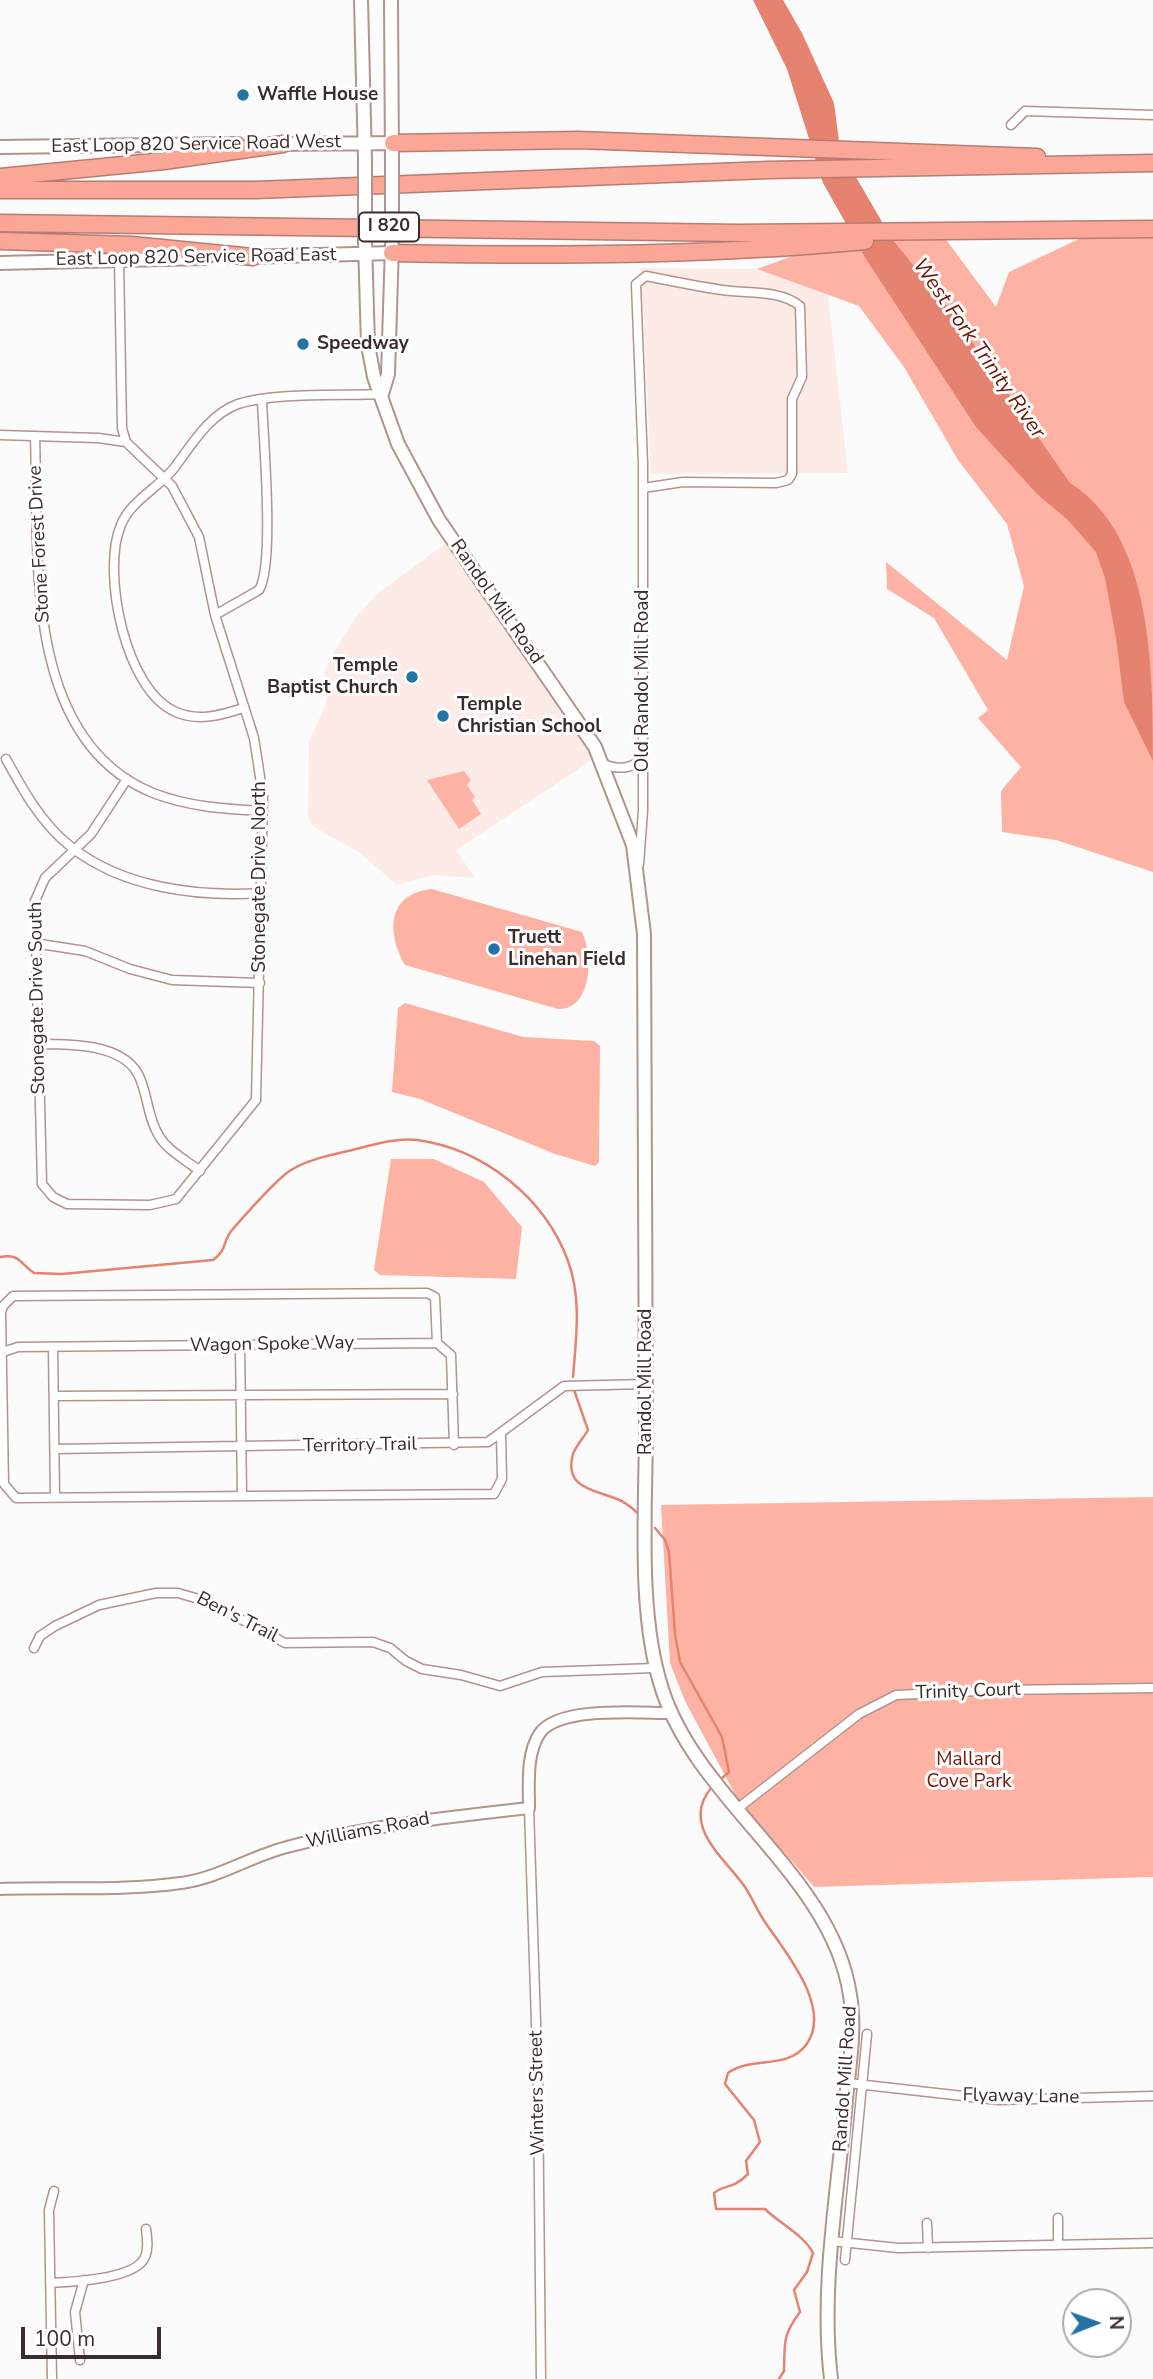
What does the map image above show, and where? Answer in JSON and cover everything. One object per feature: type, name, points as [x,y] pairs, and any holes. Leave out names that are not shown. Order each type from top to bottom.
[{"type":"highway","points":[[393,143],[578,140],[766,145],[1054,162],[1153,163]]},
{"type":"highway","points":[[0,177],[164,161],[283,144]]},
{"type":"highway","name":"I 820","points":[[0,190],[256,190],[1054,162]]},
{"type":"highway","name":"I 820","points":[[0,223],[778,232],[1153,229]]},
{"type":"highway","points":[[392,246],[603,257],[779,249],[962,231]]},
{"type":"highway","points":[[0,241],[132,245],[253,257]]},
{"type":"main road","name":"Randol Mill Road","points":[[361,0],[365,247],[373,377],[382,394],[398,444],[423,494],[583,726],[603,764],[624,818],[638,873],[644,934],[648,1606],[655,1668],[670,1713],[710,1774],[817,1912],[842,1961],[851,1999],[852,2032],[827,2315],[831,2379]]},
{"type":"main road","name":"Randol Mill Road","points":[[382,394],[388,374],[392,246],[391,0]]},
{"type":"main road","name":"East Loop 820 Service Road West","points":[[0,147],[393,143]]},
{"type":"main road","name":"East Loop 820 Service Road East","points":[[0,263],[253,257],[392,246]]},
{"type":"street","points":[[1010,125],[1025,111],[1153,115]]},
{"type":"street","points":[[0,435],[98,438],[126,442],[122,428],[119,260]]},
{"type":"street","name":"Old Randol Mill Road","points":[[638,873],[644,752],[643,488],[636,284],[640,278],[646,276],[726,291],[752,291],[792,300],[800,306],[802,377],[792,399],[792,474],[788,480],[776,483],[683,482],[643,488]]},
{"type":"street","points":[[243,708],[206,717],[176,713],[160,704],[130,654],[121,626],[115,542],[131,508],[166,478],[203,429],[227,410],[262,399],[382,394]]},
{"type":"street","points":[[215,615],[259,590],[263,583],[266,546],[262,399]]},
{"type":"street","name":"Stone Forest Drive","points":[[35,436],[42,621],[56,681],[81,732],[103,759],[127,779],[151,792],[187,804],[263,811]]},
{"type":"street","name":"Stonegate Drive North","points":[[58,1201],[93,1206],[164,1203],[176,1199],[256,1100],[263,811],[258,755],[215,615],[199,537],[189,513],[166,478],[126,442]]},
{"type":"street","points":[[603,764],[614,768],[628,767],[640,761],[644,752]]},
{"type":"street","points":[[6,759],[31,804],[76,849],[113,869],[151,884],[206,894],[261,893]]},
{"type":"street","name":"Stonegate Drive South","points":[[58,1201],[43,1184],[40,1171],[42,1133],[34,943],[35,901],[38,888],[91,834],[127,779]]},
{"type":"street","points":[[34,943],[85,951],[130,969],[172,980],[260,983]]},
{"type":"street","points":[[38,1044],[81,1046],[102,1050],[125,1060],[138,1074],[159,1137],[200,1171]]},
{"type":"street","points":[[454,1445],[451,1355],[437,1343],[437,1305],[435,1297],[427,1293],[13,1296],[8,1299],[1,1313],[4,1484],[16,1498],[494,1494],[502,1479],[501,1434]]},
{"type":"street","name":"Wagon Spoke Way","points":[[1,1352],[18,1347],[437,1343]]},
{"type":"street","points":[[240,1345],[242,1496]]},
{"type":"street","points":[[53,1347],[55,1497]]},
{"type":"street","name":"Territory Trail","points":[[55,1449],[454,1445],[488,1442],[564,1386],[646,1384]]},
{"type":"street","points":[[54,1396],[453,1394]]},
{"type":"street","name":"Ben's Trail","points":[[34,1648],[40,1636],[55,1626],[99,1605],[156,1593],[178,1593],[209,1602],[285,1643],[373,1642],[390,1648],[406,1661],[422,1668],[500,1686],[542,1672],[655,1668]]},
{"type":"street","name":"Trinity Court","points":[[737,1809],[859,1714],[895,1695],[999,1690],[1153,1688]]},
{"type":"street","points":[[529,1808],[531,1756],[538,1735],[549,1723],[589,1714],[670,1713]]},
{"type":"street","name":"Williams Road","points":[[0,1889],[143,1887],[184,1883],[209,1877],[285,1847],[378,1827],[529,1808]]},
{"type":"street","name":"Winters Street","points":[[529,1808],[538,2084],[541,2379]]},
{"type":"street","name":"Randol Mill Road","points":[[845,2260],[867,2034]]},
{"type":"street","name":"Flyaway Lane","points":[[848,2083],[998,2100],[1153,2096]]},
{"type":"street","points":[[51,2379],[49,2210],[54,2191]]},
{"type":"street","points":[[1058,2218],[1058,2245]]},
{"type":"street","points":[[927,2223],[928,2248]]},
{"type":"street","points":[[50,2283],[126,2272],[146,2257],[148,2244],[145,2229]]},
{"type":"street","points":[[832,2241],[928,2248],[1153,2243]]},
{"type":"street","points":[[80,2360],[75,2312],[84,2280]]},
{"type":"shaded area","points":[[753,0],[783,0],[802,33],[834,103],[839,141],[853,172],[892,239],[952,313],[1070,483],[1097,506],[1118,536],[1133,570],[1143,607],[1152,686],[1153,761],[1124,702],[1105,578],[1096,552],[1068,520],[1037,494],[976,427],[866,259],[823,183],[787,69]]},
{"type":"shaded area","points":[[641,268],[757,269],[828,295],[848,473],[651,474]]},
{"type":"shaded area","name":"Temple Christian School","points":[[445,544],[535,668],[593,759],[456,850],[475,878],[433,875],[397,885],[360,853],[311,825],[308,814],[309,742],[326,704],[328,689],[321,687],[327,665],[353,621],[377,594]]},
{"type":"green space","points":[[936,226],[996,307],[1009,272],[1098,230],[1153,228],[1153,872],[1056,840],[1002,832],[1001,791],[1021,767],[978,718],[988,710],[934,618],[887,589],[886,562],[1007,660],[1024,586],[1007,524],[958,460],[904,367],[859,306],[757,269],[814,248]]},
{"type":"green space","points":[[464,771],[471,780],[467,785],[475,797],[472,800],[481,814],[459,829],[427,780]]},
{"type":"green space","name":"Truett Linehan Field","points":[[432,889],[582,932],[588,953],[588,966],[584,991],[578,1000],[570,1007],[558,1009],[405,965],[395,940],[394,917],[406,898]]},
{"type":"green space","points":[[405,1003],[523,1037],[594,1041],[600,1046],[599,1162],[595,1166],[555,1154],[420,1099],[392,1092],[398,1008]]},
{"type":"green space","points":[[391,1159],[434,1159],[484,1182],[522,1227],[516,1279],[380,1275],[374,1270]]},
{"type":"green space","name":"Mallard Cove Park","points":[[1153,1497],[1153,1877],[814,1887],[736,1796],[685,1701],[670,1663],[661,1505]]},
{"type":"waterway","points":[[0,1257],[16,1258],[34,1273],[62,1274],[213,1260],[221,1252],[229,1234],[274,1185],[294,1168],[317,1159],[382,1142],[417,1140],[442,1145],[466,1154],[509,1180],[528,1197],[558,1238],[568,1261],[577,1304],[573,1377]]},
{"type":"waterway","points":[[573,1387],[588,1430],[573,1454],[573,1475],[583,1486],[620,1500],[640,1515]]},
{"type":"waterway","points":[[655,1528],[665,1540],[669,1552],[675,1634],[680,1662],[722,1737],[729,1772],[720,1780]]},
{"type":"waterway","points":[[712,1787],[703,1801],[700,1815],[703,1828],[717,1853],[745,1887],[795,1966],[811,1999],[814,2015],[813,2031],[806,2045],[798,2053],[789,2058],[747,2065],[728,2073],[725,2084],[754,2120],[760,2142],[746,2161],[748,2174],[714,2193],[716,2209],[765,2209],[798,2235],[813,2253],[807,2272],[794,2290],[800,2312],[787,2334],[784,2371],[779,2379]]},
{"type":"place","name":"Waffle House","points":[[243,95]]},
{"type":"place","name":"Speedway","points":[[303,344]]},
{"type":"place","name":"Temple Baptist Church","points":[[412,677]]},
{"type":"place","name":"Temple Christian School","points":[[443,716]]},
{"type":"place","name":"Truett Linehan Field","points":[[494,949]]},
{"type":"water label","name":"West Fork Trinity River","points":[[978,349]]}]
